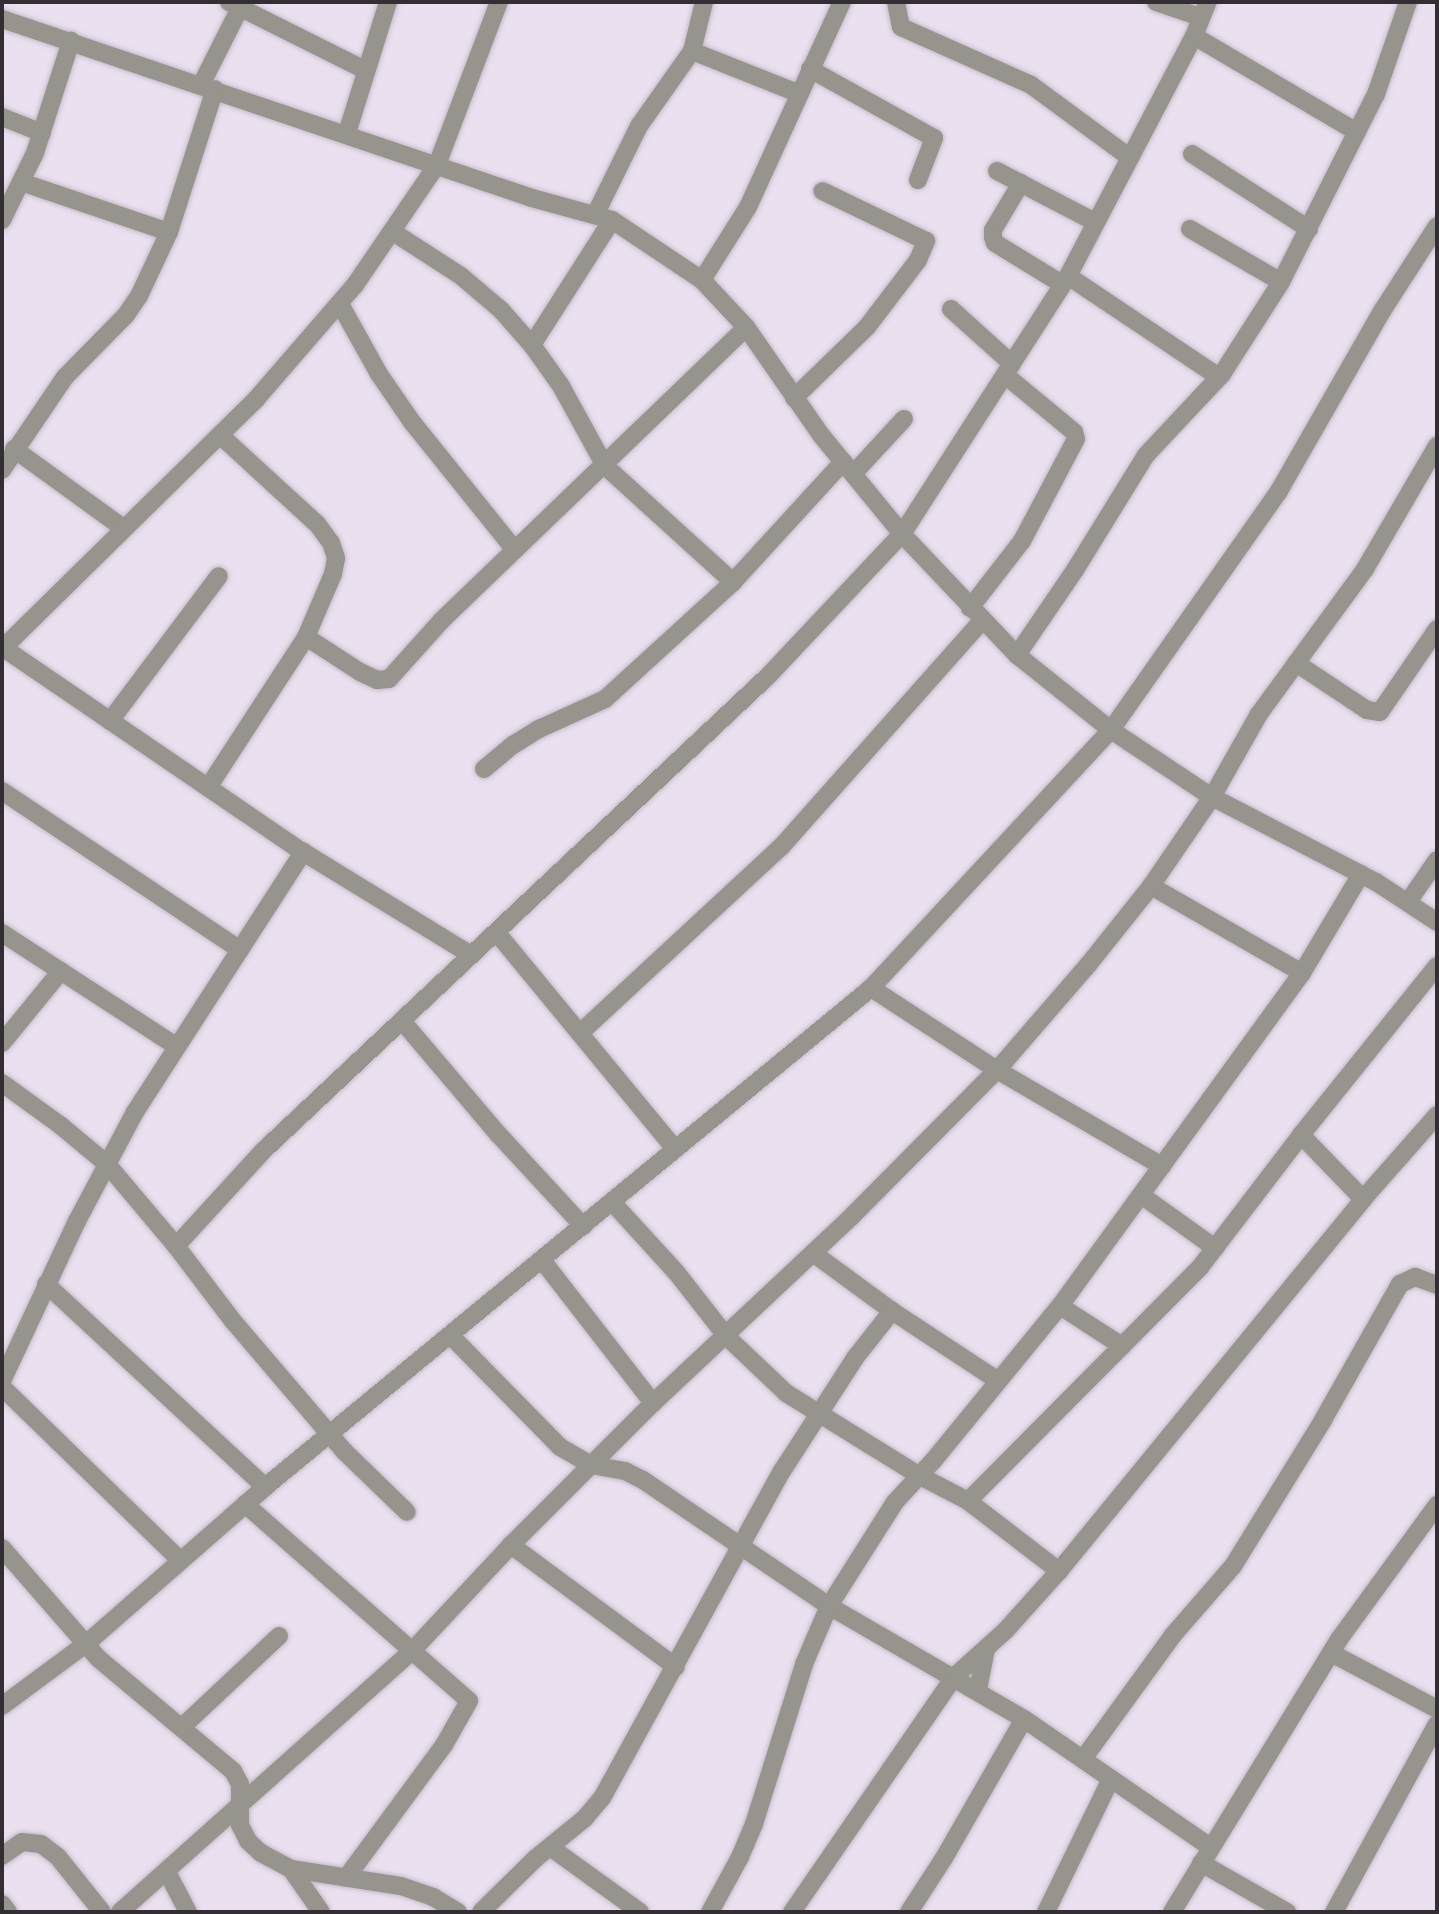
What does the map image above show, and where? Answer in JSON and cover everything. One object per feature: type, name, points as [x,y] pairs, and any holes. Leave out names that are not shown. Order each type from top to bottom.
[{"type":"street","points":[[347,133],[388,2]]},
{"type":"street","points":[[471,955],[303,852],[2,648],[221,436],[340,304],[393,232],[437,165],[499,2]]},
{"type":"street","points":[[702,280],[748,207],[842,2]]},
{"type":"street","points":[[896,2],[901,27],[1031,86],[1129,156]]},
{"type":"street","points":[[176,1246],[264,1150],[768,676],[902,534],[1065,280],[1194,36],[1204,9],[1156,2]]},
{"type":"street","points":[[1017,655],[1075,570],[1146,455],[1219,377],[1281,282],[1376,94],[1408,2]]},
{"type":"street","points":[[532,345],[604,217],[639,126],[692,51],[699,3]]},
{"type":"street","points":[[2,470],[65,377],[126,315],[148,279],[169,232],[208,87],[237,4],[365,70]]},
{"type":"street","points":[[2,19],[347,133],[532,198],[604,217],[702,280],[746,327],[794,397],[902,534],[976,615],[1017,655],[1111,730],[1212,797],[1361,874],[1437,922]]},
{"type":"street","points":[[1194,36],[1357,132]]},
{"type":"street","points":[[2,220],[42,133],[71,41]]},
{"type":"street","points":[[692,51],[800,94]]},
{"type":"street","points":[[810,69],[934,138],[919,180]]},
{"type":"street","points":[[2,117],[42,133]]},
{"type":"street","points":[[1192,154],[1309,229]]},
{"type":"street","points":[[997,171],[1095,222]]},
{"type":"street","points":[[21,182],[169,232]]},
{"type":"street","points":[[1021,183],[993,230],[995,243],[1065,280],[1219,377]]},
{"type":"street","points":[[794,397],[867,327],[918,260],[926,241],[822,191]]},
{"type":"street","points":[[2,1706],[87,1643],[265,1487],[871,988],[1111,730],[1279,491],[1368,334],[1437,226]]},
{"type":"street","points":[[1190,229],[1281,282]]},
{"type":"street","points":[[393,232],[461,276],[501,310],[532,345],[580,415],[605,466],[733,582]]},
{"type":"street","points":[[340,304],[379,374],[412,422],[514,550]]},
{"type":"street","points":[[580,1033],[780,847],[976,615],[1022,541],[1076,439],[1074,432],[1008,370],[950,309]]},
{"type":"street","points":[[306,637],[360,672],[377,680],[389,679],[442,620],[605,466],[746,327]]},
{"type":"street","points":[[484,769],[513,744],[539,729],[606,699],[733,582],[806,499],[848,468],[904,419]]},
{"type":"street","points":[[209,786],[306,637],[333,574],[336,558],[331,543],[317,524],[221,436]]},
{"type":"street","points":[[120,1912],[242,1802],[331,1727],[410,1653],[511,1545],[653,1403],[813,1253],[997,1070],[1088,965],[1151,886],[1212,797],[1259,714],[1365,569],[1437,446]]},
{"type":"street","points":[[14,449],[123,528]]},
{"type":"street","points":[[110,720],[219,576]]},
{"type":"street","points":[[1296,663],[1374,713],[1388,705],[1437,629]]},
{"type":"street","points":[[2,792],[240,950]]},
{"type":"street","points":[[2,1381],[46,1284],[107,1164],[176,1046],[303,852]]},
{"type":"street","points":[[1408,902],[1437,860]]},
{"type":"street","points":[[710,1912],[740,1857],[754,1824],[801,1673],[829,1606],[895,1502],[1060,1306],[1141,1195],[1301,973],[1361,874]]},
{"type":"street","points":[[1151,886],[1301,973]]},
{"type":"street","points":[[2,933],[176,1046]]},
{"type":"street","points":[[497,933],[675,1149]]},
{"type":"street","points":[[968,1501],[1215,1248],[1301,1135],[1437,966]]},
{"type":"street","points":[[2,1043],[61,971]]},
{"type":"street","points":[[871,988],[997,1070],[1162,1166]]},
{"type":"street","points":[[403,1022],[499,1135],[583,1226]]},
{"type":"street","points":[[2,1083],[60,1125],[107,1164],[176,1246],[233,1321],[345,1452],[407,1512]]},
{"type":"street","points":[[792,1912],[954,1677],[986,1649],[1059,1571],[1363,1199],[1437,1115]]},
{"type":"street","points":[[1301,1135],[1363,1199]]},
{"type":"street","points":[[1141,1195],[1215,1248]]},
{"type":"street","points":[[612,1202],[677,1272],[726,1336],[786,1393],[817,1415],[918,1475],[968,1501],[1059,1571]]},
{"type":"street","points":[[813,1253],[892,1311],[998,1380]]},
{"type":"street","points":[[542,1260],[653,1403]]},
{"type":"street","points":[[1083,1759],[1173,1634],[1233,1566],[1323,1420],[1399,1284],[1415,1277],[1437,1285]]},
{"type":"street","points":[[46,1284],[265,1487]]},
{"type":"street","points":[[1060,1306],[1122,1346]]},
{"type":"street","points":[[481,1912],[585,1818],[602,1798],[741,1545],[817,1415],[892,1311]]},
{"type":"street","points":[[451,1336],[560,1447],[592,1465],[635,1475],[829,1606],[1024,1719],[1210,1847]]},
{"type":"street","points":[[2,1387],[180,1560]]},
{"type":"street","points":[[245,1504],[410,1653],[466,1698],[468,1706],[346,1878]]},
{"type":"street","points":[[1172,1912],[1331,1653],[1437,1505]]},
{"type":"street","points":[[511,1545],[676,1667]]},
{"type":"street","points":[[2,1548],[121,1679],[233,1771],[240,1784],[240,1825],[248,1840],[261,1853],[291,1869],[401,1886],[433,1897],[458,1912]]},
{"type":"street","points":[[182,1727],[279,1636]]},
{"type":"street","points":[[978,1690],[986,1649]]},
{"type":"street","points":[[1331,1653],[1437,1709]]},
{"type":"street","points":[[909,1912],[1024,1719]]},
{"type":"street","points":[[1334,1912],[1437,1724]]},
{"type":"street","points":[[1046,1912],[1111,1779]]},
{"type":"street","points":[[2,1856],[22,1842],[41,1844],[58,1857],[102,1912]]},
{"type":"street","points":[[550,1847],[640,1912]]},
{"type":"street","points":[[1201,1863],[1287,1912]]},
{"type":"street","points":[[291,1869],[321,1912]]},
{"type":"street","points":[[167,1872],[188,1912]]},
{"type":"street","points":[[2,1904],[8,1912]]}]
